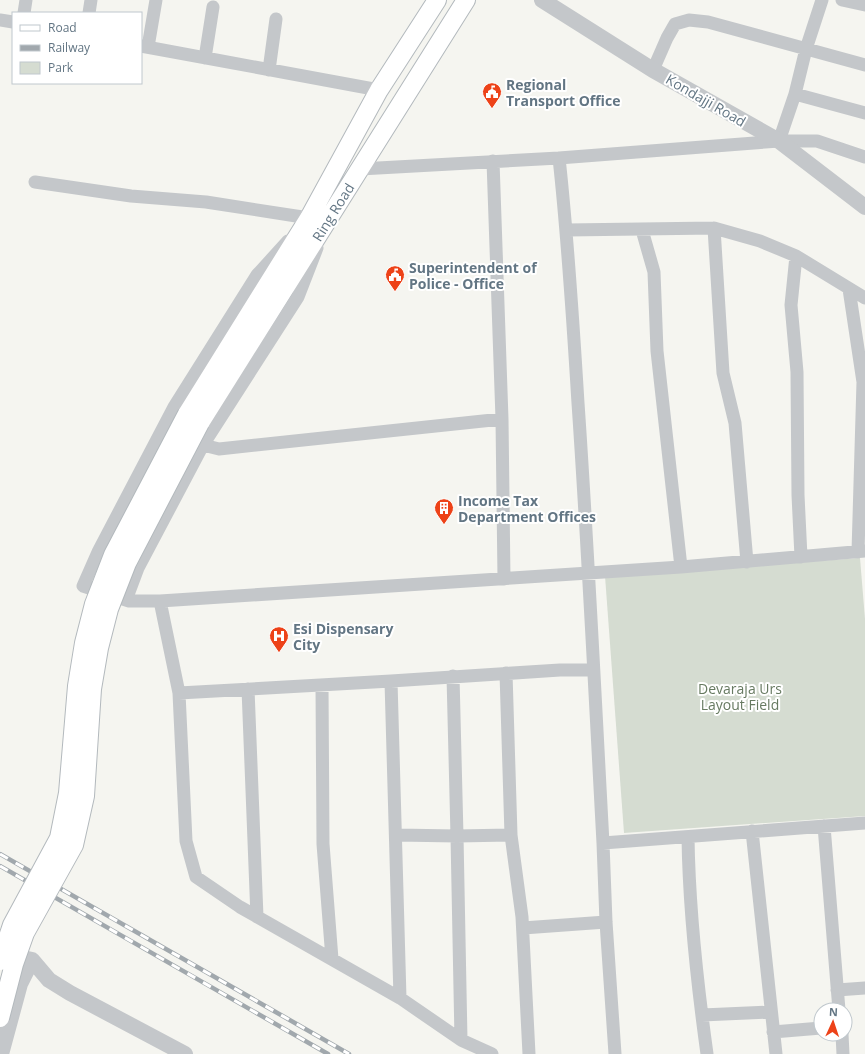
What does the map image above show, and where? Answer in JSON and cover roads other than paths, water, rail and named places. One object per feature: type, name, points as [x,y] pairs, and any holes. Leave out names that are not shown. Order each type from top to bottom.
[{"type":"main road","points":[[0,961],[12,925],[59,838],[68,793],[77,686],[84,643],[94,604],[113,554],[194,418],[309,218],[379,90],[438,0]]},
{"type":"main road","name":"Ring Road","points":[[194,418],[327,222],[466,0]]},
{"type":"main road","points":[[0,1018],[14,964],[25,933],[74,846],[84,796],[92,689],[99,648],[109,609],[127,563],[194,418]]},
{"type":"street","points":[[24,12],[26,0]]},
{"type":"street","points":[[89,12],[91,0]]},
{"type":"street","points":[[156,0],[144,47],[379,90]]},
{"type":"street","name":"Kondajji Road","points":[[542,0],[653,70],[778,142],[865,207]]},
{"type":"street","points":[[778,142],[796,94],[806,49],[822,0]]},
{"type":"street","points":[[842,0],[865,5]]},
{"type":"street","points":[[205,58],[213,7]]},
{"type":"street","points":[[269,70],[276,19]]},
{"type":"street","points":[[0,20],[12,22]]},
{"type":"street","points":[[653,70],[675,24],[689,20],[708,22],[865,65]]},
{"type":"street","points":[[796,94],[865,114]]},
{"type":"street","points":[[360,169],[493,160],[559,158],[778,142],[817,141],[865,157]]},
{"type":"street","points":[[559,158],[567,230],[590,573],[593,670],[606,922],[615,1054]]},
{"type":"street","points":[[493,160],[502,419],[504,579]]},
{"type":"street","points":[[35,182],[131,196],[206,202],[309,218]]},
{"type":"street","points":[[309,218],[257,275],[174,407],[98,552],[83,586],[126,600],[160,601],[681,567],[862,552],[863,382],[849,289]]},
{"type":"street","points":[[126,600],[138,568],[203,445],[298,297],[327,222]]},
{"type":"street","points":[[567,230],[714,228],[760,241],[796,256],[865,298]]},
{"type":"street","points":[[714,228],[723,373],[734,422],[747,562]]},
{"type":"street","points":[[642,230],[654,272],[657,351],[681,567]]},
{"type":"street","points":[[796,256],[791,305],[797,372],[798,495],[801,557]]},
{"type":"street","points":[[203,445],[219,449],[502,419]]},
{"type":"street","points":[[160,601],[179,692],[186,841],[196,877],[257,917],[400,998],[461,1040],[492,1054]]},
{"type":"street","points":[[179,692],[391,681],[506,673],[593,670]]},
{"type":"street","points":[[506,673],[511,835],[523,928],[529,1054]]},
{"type":"street","points":[[453,676],[461,1040]]},
{"type":"street","points":[[391,681],[397,835],[400,998]]},
{"type":"street","points":[[322,685],[323,844],[332,959]]},
{"type":"street","points":[[248,689],[257,917]]},
{"type":"street","points":[[603,843],[865,824]]},
{"type":"street","points":[[824,826],[838,1002]]},
{"type":"street","points":[[752,831],[776,1054]]},
{"type":"street","points":[[397,835],[511,835]]},
{"type":"street","points":[[688,837],[689,883],[696,973],[707,1054]]},
{"type":"street","points":[[523,928],[606,922]]},
{"type":"street","points":[[0,952],[32,960],[49,980],[65,990],[185,1054]]},
{"type":"street","points":[[1,1054],[20,984],[32,960]]},
{"type":"street","points":[[837,990],[865,988]]},
{"type":"street","points":[[702,1014],[771,1012]]},
{"type":"street","points":[[773,1032],[813,1029]]},
{"type":"street","points":[[842,1042],[843,1054]]},
{"type":"railway","points":[[0,854],[349,1054]]},
{"type":"railway","points":[[0,866],[328,1054]]},
{"type":"place","name":"Regional Transport Office","points":[[492,109]]},
{"type":"place","name":"Superintendent of Police - Office","points":[[395,292]]},
{"type":"place","name":"Income Tax Department Offices","points":[[444,525]]},
{"type":"place","name":"Esi Dispensary City","points":[[279,653]]},
{"type":"park label","name":"Devaraja Urs Layout Field","points":[[740,696]]}]
